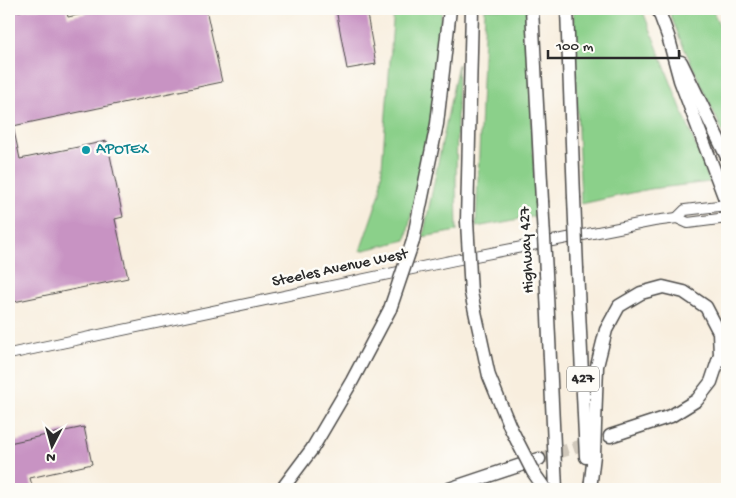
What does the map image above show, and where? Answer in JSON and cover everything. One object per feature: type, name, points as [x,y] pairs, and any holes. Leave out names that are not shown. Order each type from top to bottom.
[{"type":"highway","points":[[282,489],[312,449],[352,381],[390,309],[413,241],[437,124],[450,9]]},
{"type":"highway","points":[[472,9],[467,221],[471,293],[490,376],[510,427],[533,472],[545,489]]},
{"type":"highway","name":"Highway 427","points":[[532,9],[556,489]]},
{"type":"highway","name":"427","points":[[567,9],[577,269],[589,489]]},
{"type":"highway","points":[[658,9],[668,36],[680,80],[727,204]]},
{"type":"highway","points":[[668,36],[727,157]]},
{"type":"highway","points":[[589,489],[594,455],[598,366],[606,330],[619,306],[641,292],[663,288],[684,292],[706,306],[719,332],[720,355],[711,382],[697,400],[671,416],[610,436]]},
{"type":"highway","points":[[449,489],[539,460]]},
{"type":"main road","name":"Steeles Avenue West","points":[[678,218],[685,210],[727,204]]},
{"type":"main road","name":"Steeles Avenue West","points":[[9,354],[454,260],[678,218],[688,223],[727,218]]},
{"type":"green space","points":[[394,9],[442,9],[430,126],[406,240],[360,251],[380,193]]},
{"type":"green space","points":[[485,9],[527,9],[536,216],[476,227]]},
{"type":"green space","points":[[573,9],[642,9],[710,182],[650,189],[581,204]]},
{"type":"green space","points":[[668,9],[712,9],[727,42],[727,141],[680,39]]},
{"type":"green space","points":[[458,64],[457,231],[423,237]]},
{"type":"building","name":"APOTEX","points":[[31,9],[66,9],[68,17],[107,9],[206,9],[222,82],[13,126],[20,159],[107,141],[123,217],[115,219],[128,278],[9,303],[9,13]]},
{"type":"building","points":[[336,9],[366,9],[376,64],[347,69]]},
{"type":"building","points":[[84,427],[92,464],[30,478],[33,489],[9,489],[9,443]]},
{"type":"tunnel","points":[[539,459],[610,436]]},
{"type":"place","name":"APOTEX","points":[[86,150]]}]
